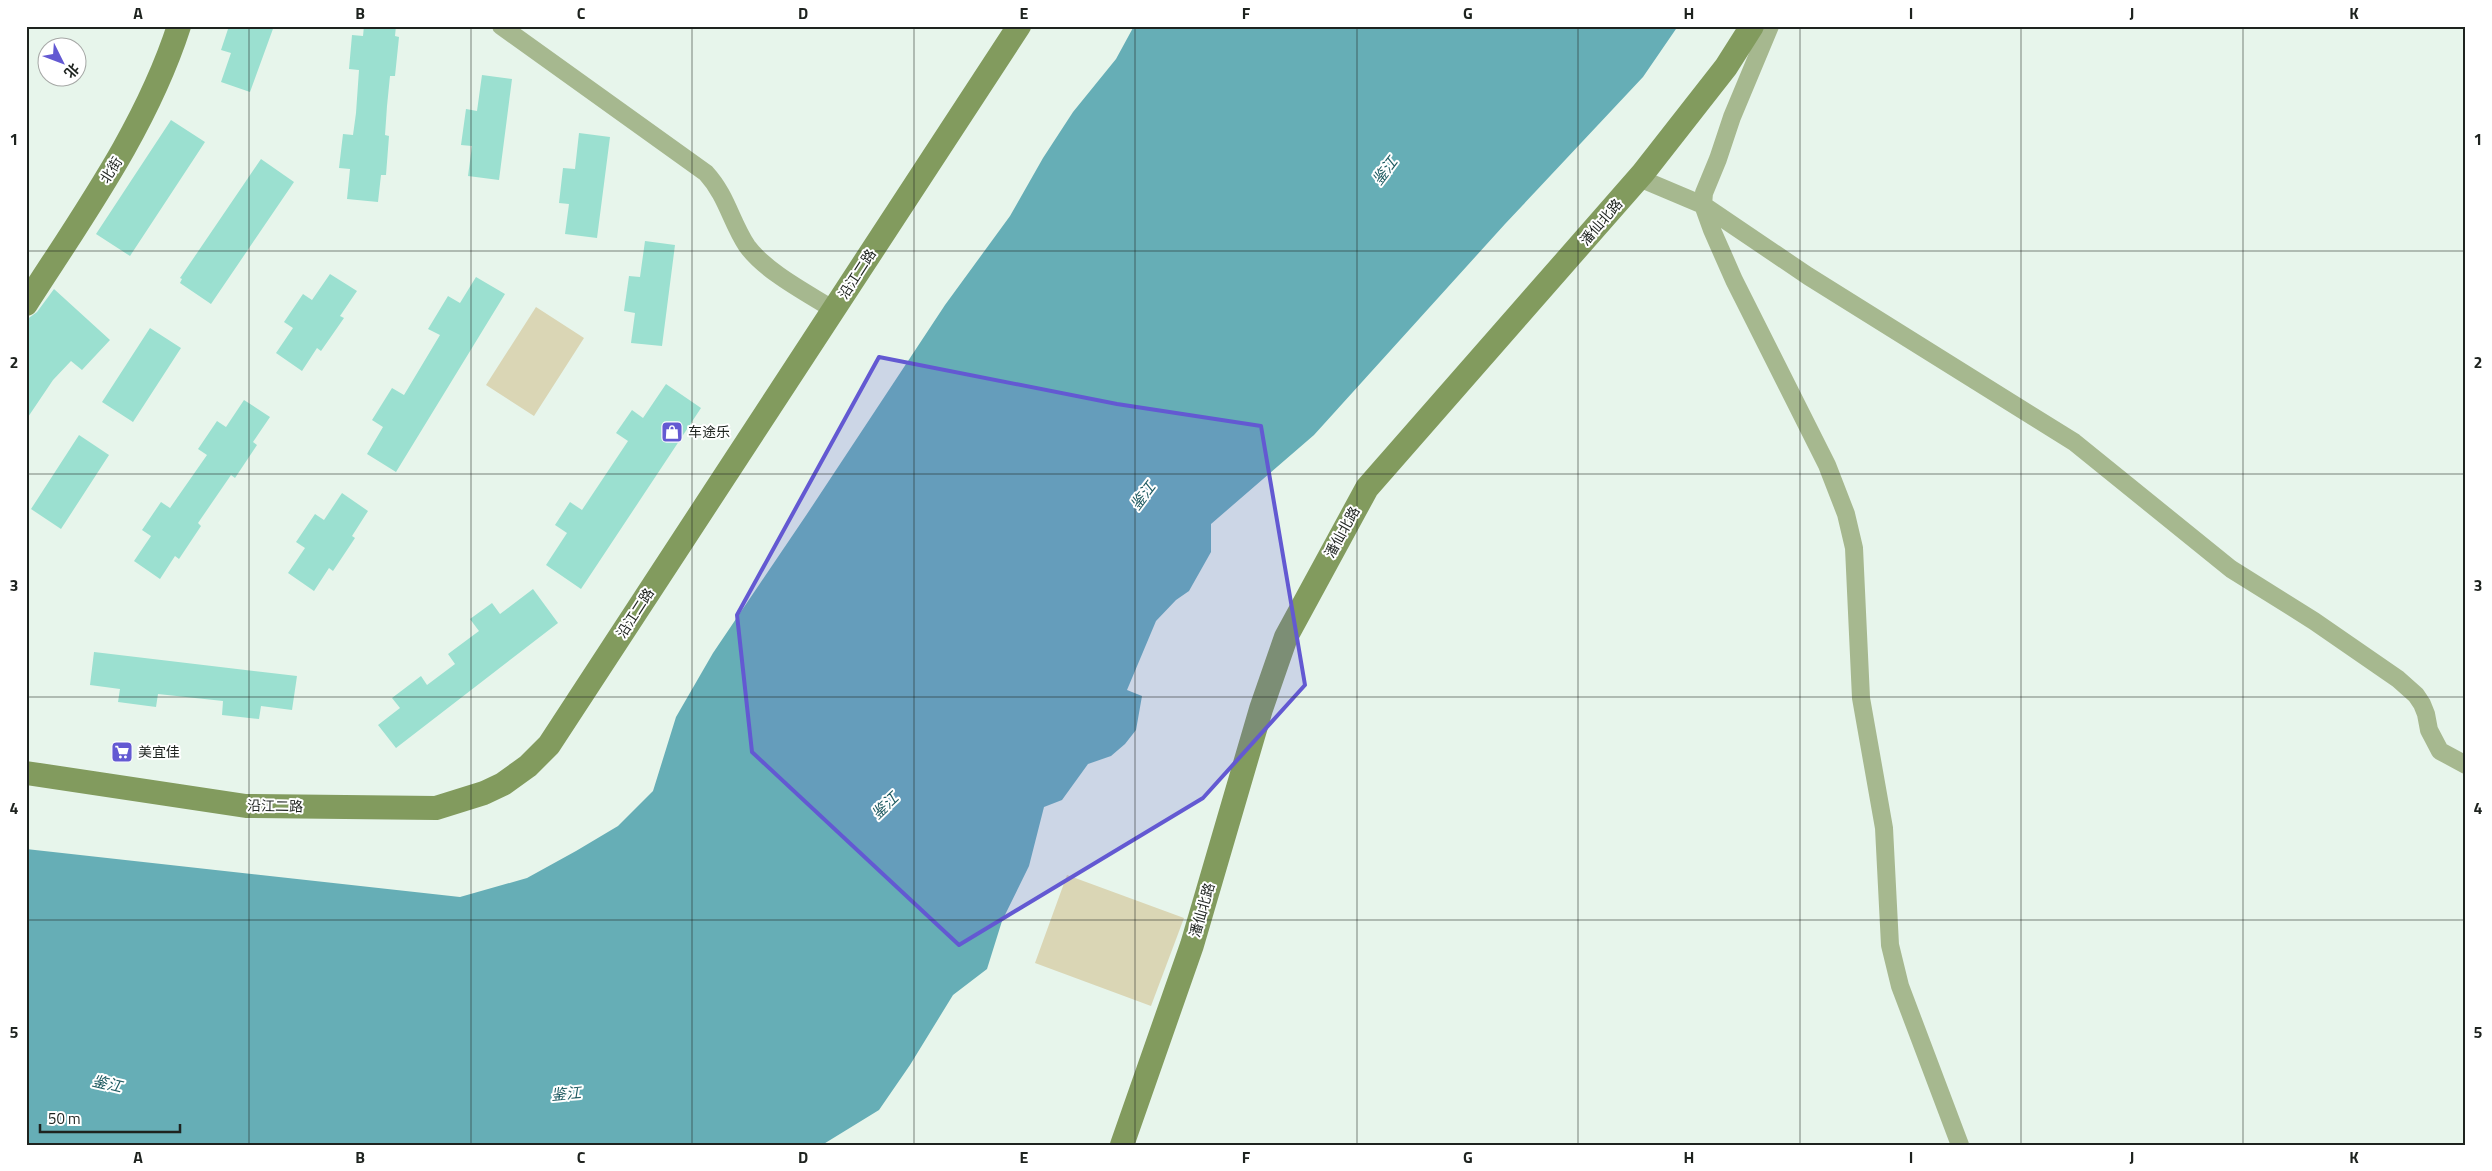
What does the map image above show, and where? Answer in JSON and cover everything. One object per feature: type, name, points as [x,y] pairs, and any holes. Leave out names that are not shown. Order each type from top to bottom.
[{"type":"street","name":"北街","points":[[26,304],[119,158],[140,120],[166,68],[179,26]]},
{"type":"street","points":[[501,26],[706,173],[724,196],[737,229],[749,248],[765,265],[834,310]]},
{"type":"street","name":"沿江二路","points":[[26,773],[246,806],[436,808],[484,793],[503,784],[528,766],[549,744],[1019,26]]},
{"type":"street","name":"潘仙北路","points":[[1122,1145],[1192,945],[1261,709],[1286,637],[1342,530],[1367,488],[1639,178],[1726,67],[1752,26]]},
{"type":"street","points":[[1770,26],[1704,192],[1703,205],[1734,280],[1827,465],[1846,514],[1854,548],[1861,698],[1884,828],[1890,945],[1900,986],[1960,1145]]},
{"type":"street","points":[[1639,178],[1703,205],[1808,276],[2074,442],[2231,569],[2314,621],[2398,680],[2416,695],[2422,704],[2434,744],[2445,754],[2466,765]]},
{"type":"highlighted area","points":[[879,357],[1117,404],[1261,426],[1305,685],[1203,798],[959,945],[752,752],[737,615]]},
{"type":"shaded area","points":[[536,307],[584,338],[534,416],[486,385]]},
{"type":"shaded area","points":[[1067,875],[1184,918],[1151,1006],[1035,963]]},
{"type":"water","name":"鉴江","points":[[1134,26],[1678,26],[1643,77],[1505,224],[1314,435],[1211,524],[1211,552],[1189,591],[1176,600],[1156,621],[1127,690],[1142,696],[1136,730],[1125,744],[1111,756],[1088,764],[1062,800],[1044,807],[1029,866],[1002,921],[987,969],[953,995],[910,1065],[879,1110],[822,1145],[26,1145],[26,849],[460,897],[527,878],[618,826],[653,791],[676,717],[713,653],[945,305],[1010,216],[1043,158],[1073,112],[1116,59]]},
{"type":"building","points":[[229,26],[274,26],[250,92],[221,82],[231,53],[221,50]]},
{"type":"building","points":[[364,26],[396,26],[395,36],[399,37],[395,76],[390,76],[387,106],[385,135],[389,136],[386,175],[381,175],[378,202],[347,199],[350,169],[339,168],[343,134],[353,135],[356,113],[359,70],[349,69],[352,35],[363,36]]},
{"type":"building","points":[[482,75],[512,79],[499,180],[468,176],[472,146],[461,145],[466,109],[477,111]]},
{"type":"building","points":[[171,120],[205,142],[130,256],[96,234]]},
{"type":"building","points":[[579,133],[610,137],[597,238],[565,234],[569,204],[559,203],[563,168],[575,169]]},
{"type":"building","points":[[261,159],[294,182],[211,304],[180,283],[182,279],[180,278]]},
{"type":"building","points":[[645,241],[675,245],[662,346],[631,343],[635,313],[624,311],[629,276],[640,277]]},
{"type":"building","points":[[330,274],[357,291],[340,316],[344,318],[321,351],[317,348],[302,371],[276,353],[293,328],[284,322],[303,294],[312,300]]},
{"type":"building","points":[[476,277],[505,294],[396,472],[367,454],[383,427],[372,420],[392,388],[404,395],[440,335],[428,329],[448,296],[460,303]]},
{"type":"building","points":[[54,289],[110,340],[82,370],[71,361],[53,380],[26,420],[26,320],[37,312]]},
{"type":"building","points":[[150,328],[181,348],[133,422],[102,402]]},
{"type":"building","points":[[666,384],[701,408],[581,589],[546,565],[567,533],[555,525],[570,502],[582,510],[628,441],[616,433],[632,410],[643,418]]},
{"type":"building","points":[[244,400],[270,417],[253,442],[257,445],[235,478],[231,475],[198,523],[201,526],[179,559],[175,556],[160,579],[134,561],[151,536],[142,530],[161,502],[170,508],[207,455],[198,449],[217,421],[226,427]]},
{"type":"building","points":[[79,435],[109,455],[61,529],[31,509]]},
{"type":"building","points":[[342,493],[368,511],[352,536],[355,538],[333,571],[329,568],[314,591],[288,573],[305,548],[296,542],[315,514],[324,520]]},
{"type":"building","points":[[533,589],[558,623],[396,748],[378,725],[400,708],[392,698],[421,676],[427,685],[455,664],[448,654],[479,631],[470,619],[492,603],[500,614]]},
{"type":"building","points":[[94,652],[297,676],[292,710],[261,706],[259,719],[222,715],[223,701],[158,694],[156,707],[118,702],[120,689],[90,685]]},
{"type":"place","name":"车途乐","points":[[672,432]]},
{"type":"place","name":"美宜佳","points":[[122,752]]}]
